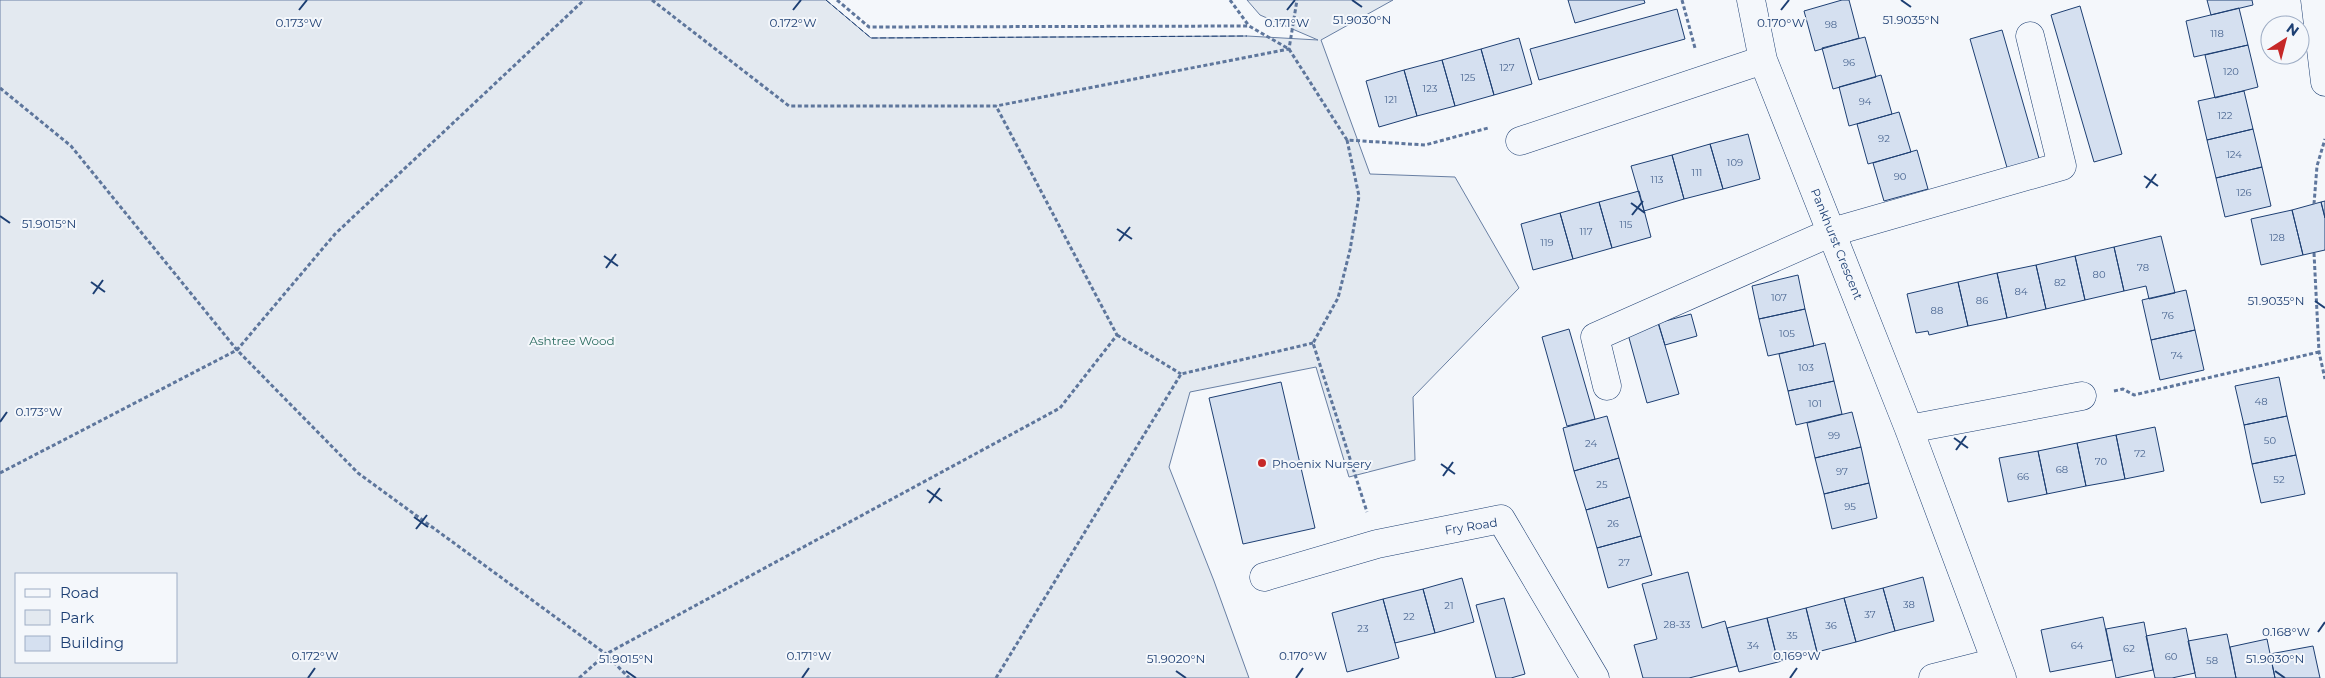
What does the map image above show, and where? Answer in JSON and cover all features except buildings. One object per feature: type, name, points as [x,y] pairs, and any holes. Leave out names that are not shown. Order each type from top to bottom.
[{"type":"street","name":"Pankhurst Crescent","points":[[1750,0],[1763,60],[1910,429],[1999,670]]},
{"type":"street","points":[[2315,0],[2325,82]]},
{"type":"street","points":[[1607,386],[1595,337],[1832,232],[2062,166],[2030,36]]},
{"type":"street","points":[[1520,141],[1763,60]]},
{"type":"street","points":[[1910,429],[2082,396]]},
{"type":"street","name":"Fry Road","points":[[1264,578],[1377,544],[1501,519],[1595,678]]},
{"type":"street","points":[[1933,678],[1999,670]]},
{"type":"path","points":[[0,473],[237,350],[335,234],[584,0]]},
{"type":"path","points":[[652,0],[789,106],[996,106],[1289,49]]},
{"type":"path","points":[[837,0],[869,27],[1249,26]]},
{"type":"path","points":[[1230,0],[1249,26],[1289,49],[1347,140],[1359,196],[1350,250],[1338,298],[1313,344],[1377,544]]},
{"type":"path","points":[[1289,49],[1297,0]]},
{"type":"path","points":[[1682,0],[1704,79]]},
{"type":"path","points":[[0,88],[71,146],[237,350],[358,473],[606,654],[629,678]]},
{"type":"path","points":[[996,106],[1117,335],[1181,374],[1313,344]]},
{"type":"path","points":[[1347,140],[1424,145],[1492,127],[1520,141]]},
{"type":"path","points":[[2314,204],[2317,166],[2325,140]]},
{"type":"path","points":[[2314,253],[2319,352],[2325,378]]},
{"type":"path","points":[[579,678],[606,654],[1060,408],[1117,335]]},
{"type":"path","points":[[2082,396],[2123,389],[2134,395],[2319,352]]},
{"type":"path","points":[[996,678],[1181,374]]},
{"type":"green space","name":"Ashtree Wood","points":[[0,0],[826,0],[871,38],[1247,36],[1318,40],[1260,15],[1247,0],[1393,0],[1321,40],[1370,174],[1455,177],[1519,288],[1413,397],[1415,460],[1349,477],[1316,367],[1190,392],[1169,467],[1214,581],[1249,678],[0,678]]},
{"type":"fence","points":[[826,0],[871,38],[1247,36]]},
{"type":"place","name":"Phoenix Nursery","points":[[1262,463]]}]
